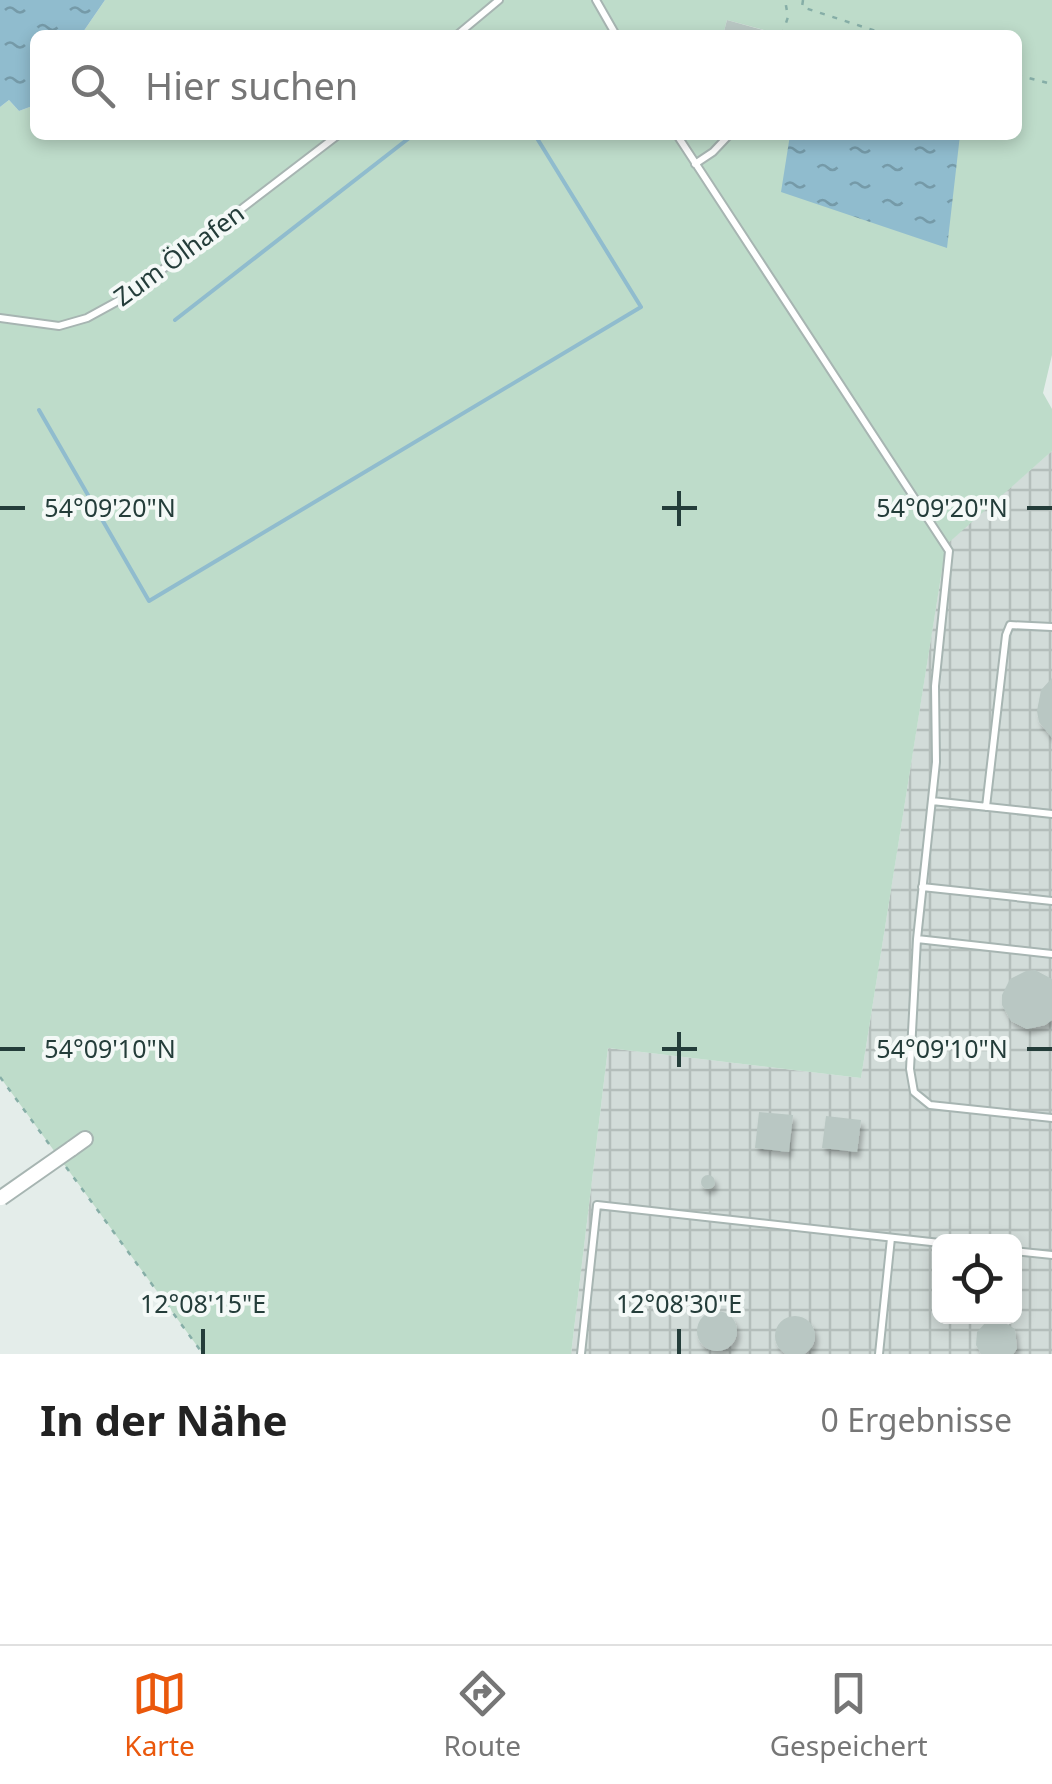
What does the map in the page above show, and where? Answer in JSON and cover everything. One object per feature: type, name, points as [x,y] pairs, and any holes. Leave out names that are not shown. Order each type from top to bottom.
[{"type":"street","points":[[1,1198],[85,1139]]},
{"type":"lane","points":[[463,30],[498,0]]},
{"type":"lane","points":[[596,0],[613,30]]},
{"type":"lane","name":"Zum Ölhafen","points":[[0,318],[59,326],[87,318],[129,295],[331,140]]},
{"type":"lane","points":[[680,140],[949,551],[935,686],[936,762],[917,939],[910,1069],[914,1092],[930,1105],[1052,1118]]},
{"type":"lane","points":[[695,164],[725,140]]},
{"type":"lane","points":[[986,807],[1006,635],[1010,626],[1020,624],[1052,627]]},
{"type":"lane","points":[[932,800],[1052,814]]},
{"type":"lane","points":[[922,886],[1052,901]]},
{"type":"lane","points":[[917,939],[1052,954]]},
{"type":"lane","points":[[581,1354],[597,1205],[932,1242]]},
{"type":"lane","points":[[879,1354],[891,1238]]},
{"type":"lane","points":[[1022,1252],[1052,1255]]},
{"type":"path","points":[[784,30],[788,17],[785,0]]},
{"type":"path","points":[[803,0],[802,7],[873,30]]},
{"type":"path","points":[[1022,77],[1052,84]]},
{"type":"path","points":[[0,1077],[64,1151]]},
{"type":"path","points":[[67,1168],[203,1354]]},
{"type":"shaded area","points":[[1052,451],[1052,1354],[571,1354],[608,1048],[861,1078],[946,544]]},
{"type":"green space","points":[[105,0],[1052,0],[1052,355],[1043,393],[1052,409],[1052,451],[946,545],[861,1078],[608,1048],[571,1354],[203,1354],[0,1077],[0,107],[9,100],[19,111],[30,107],[30,140],[1022,140],[1022,30],[764,30],[727,20],[724,30],[84,30]]},
{"type":"water","points":[[0,0],[105,0],[84,30],[30,30],[30,107],[19,111],[9,100],[0,107]]},
{"type":"water","points":[[789,140],[959,140],[947,248],[781,192]]},
{"type":"building","points":[[727,20],[763,30],[724,30]]},
{"type":"building","points":[[1052,678],[1052,738],[1039,722],[1037,711],[1041,690]]},
{"type":"building","points":[[1035,970],[1052,979],[1052,1020],[1027,1029],[1011,1021],[1002,1005],[1002,995],[1010,979]]},
{"type":"building","points":[[759,1112],[793,1115],[789,1152],[755,1148]]},
{"type":"building","points":[[826,1116],[861,1120],[857,1152],[822,1148]]},
{"type":"building","points":[[708,1175],[715,1182],[708,1189],[701,1182]]},
{"type":"building","points":[[717,1311],[731,1317],[737,1331],[731,1345],[717,1351],[703,1345],[697,1331],[703,1317]]},
{"type":"building","points":[[787,1318],[803,1318],[813,1328],[813,1344],[803,1354],[787,1354],[777,1344],[777,1328]]},
{"type":"building","points":[[984,1324],[1007,1324],[1015,1329],[1017,1349],[1013,1354],[981,1354],[976,1345],[977,1332]]},
{"type":"waterway","points":[[175,320],[407,140]]},
{"type":"waterway","points":[[39,410],[149,601],[641,307],[538,140]]}]
